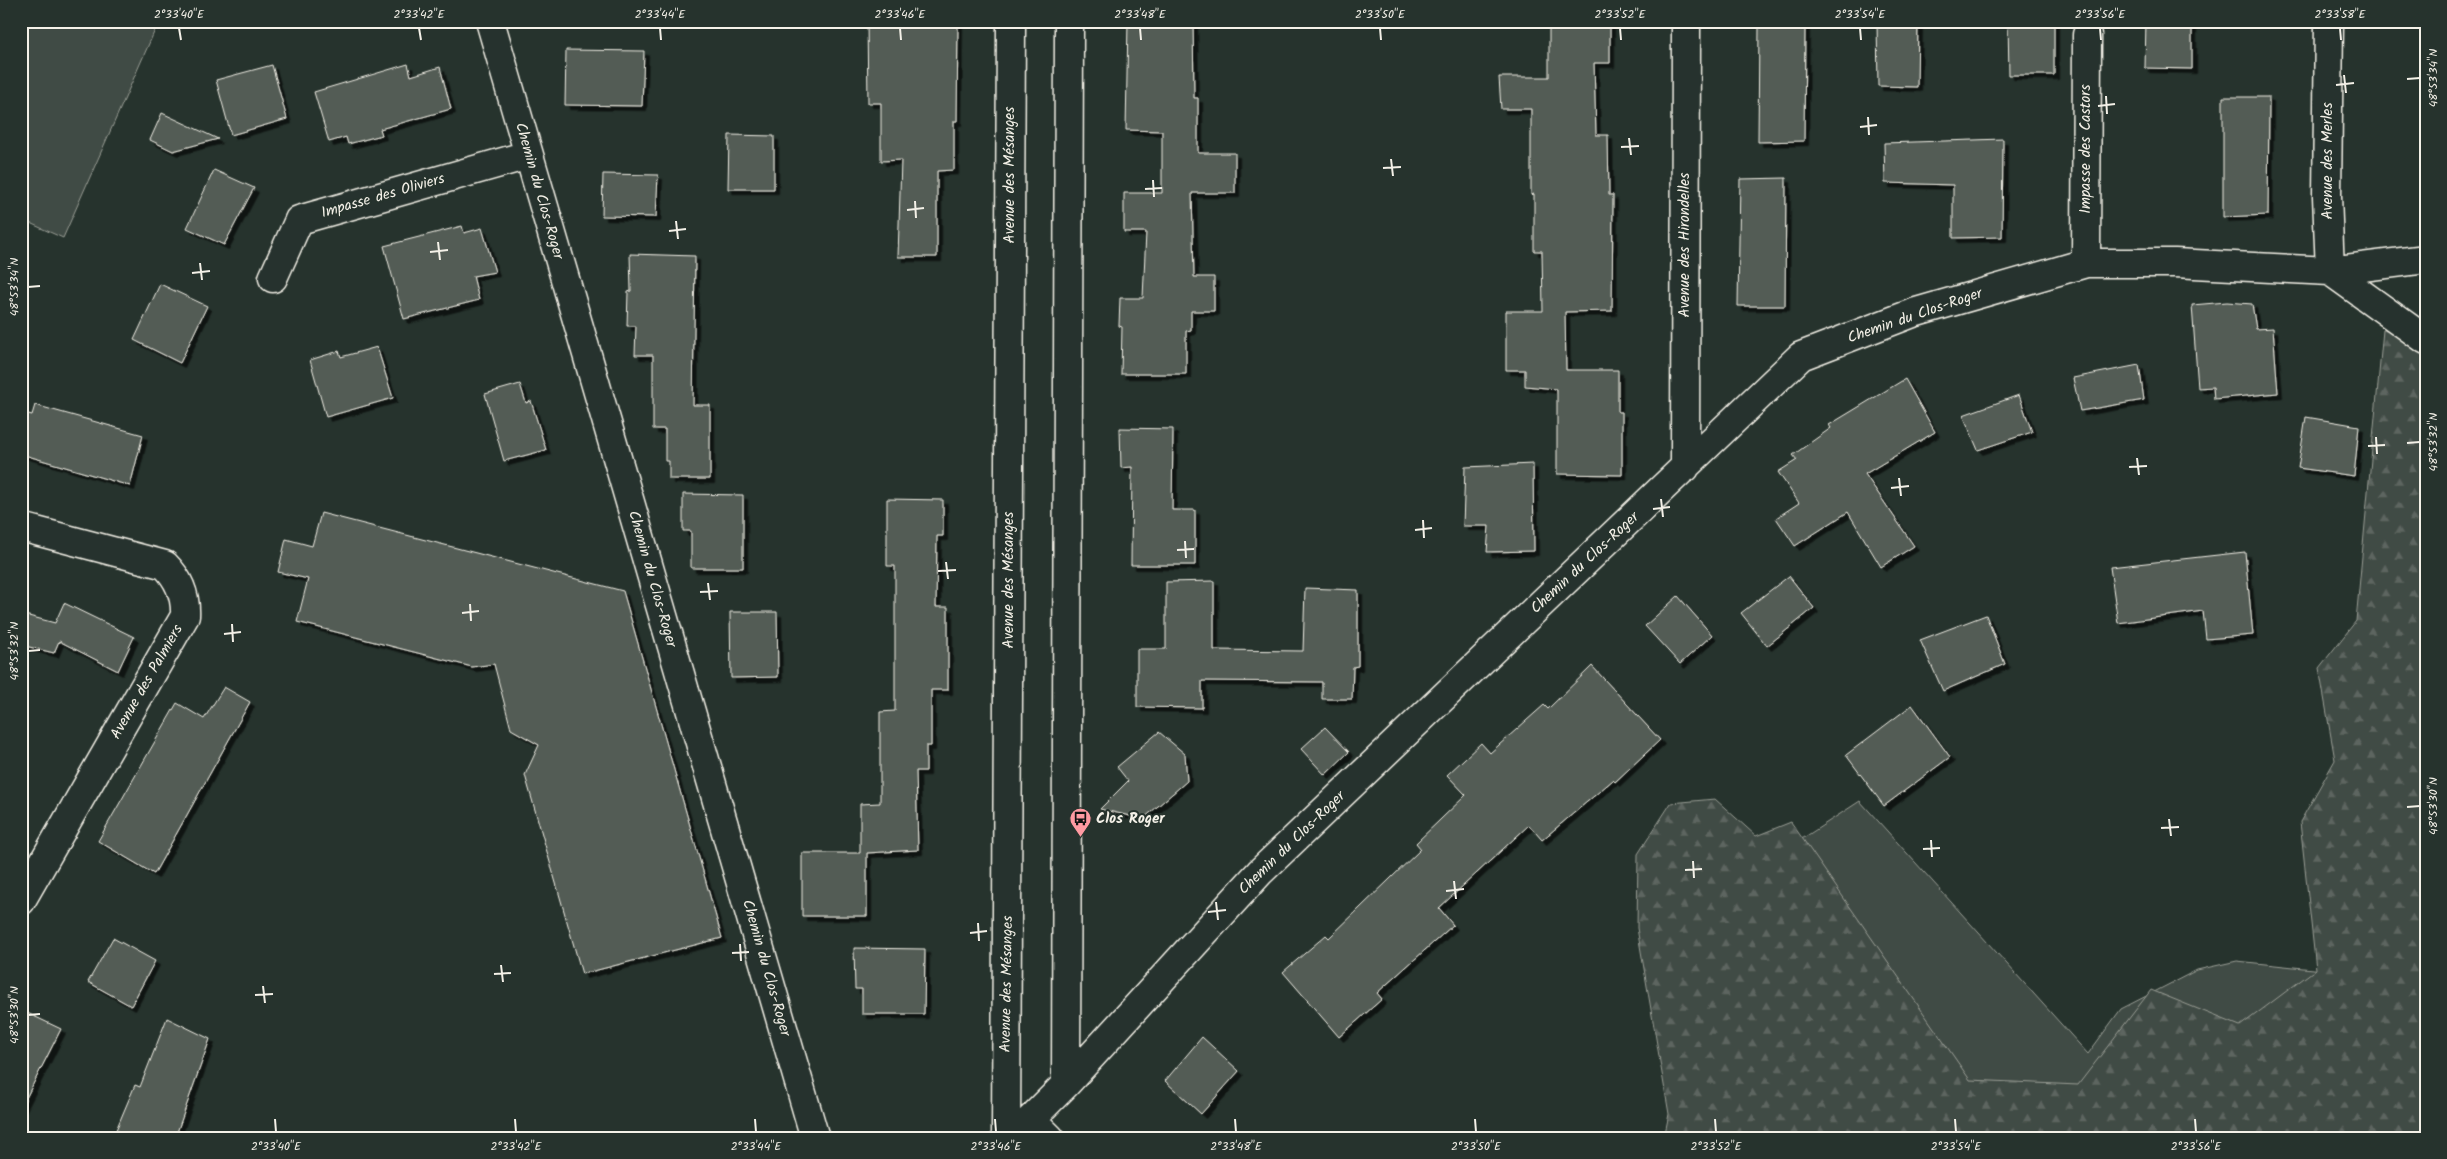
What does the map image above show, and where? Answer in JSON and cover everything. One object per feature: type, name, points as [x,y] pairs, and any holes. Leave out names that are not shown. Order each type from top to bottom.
[{"type":"street","name":"Chemin du Clos-Roger","points":[[490,21],[815,1138]]},
{"type":"street","name":"Avenue des Mésanges","points":[[1006,1138],[1011,21]]},
{"type":"street","points":[[1066,1084],[1069,21]]},
{"type":"street","name":"Avenue des Hirondelles","points":[[1685,468],[1686,21]]},
{"type":"street","name":"Avenue des Merles","points":[[2329,21],[2327,196],[2330,271]]},
{"type":"street","name":"Impasse des Castors","points":[[2086,263],[2087,35]]},
{"type":"street","name":"Impasse des Oliviers","points":[[273,278],[299,220],[528,154]]},
{"type":"street","name":"Chemin du Clos-Roger","points":[[1031,1132],[1066,1084],[1260,872],[1801,356],[1913,313],[2086,263],[2176,263],[2330,271],[2426,259]]},
{"type":"street","points":[[2330,271],[2426,340]]},
{"type":"street","name":"Avenue des Palmiers","points":[[21,527],[165,565],[174,574],[186,603],[185,616],[21,901]]},
{"type":"green space","points":[[21,21],[159,21],[63,238],[21,219]]},
{"type":"green space","points":[[2408,328],[2426,347],[2426,1138],[1664,1138],[1669,1114],[1637,928],[1638,854],[1671,803],[1715,799],[1756,836],[1791,822],[1970,1080],[2078,1085],[2151,990],[2240,1026],[2316,969],[2300,822],[2335,760],[2319,668],[2356,621],[2383,330]]},
{"type":"green space","points":[[1860,801],[2088,1054],[2121,1009],[2197,970],[2237,961],[2322,970],[2426,1138],[1669,1138],[1759,867]]},
{"type":"building","points":[[867,21],[958,21],[957,121],[954,121],[954,170],[937,171],[937,257],[898,257],[901,160],[881,161],[881,103],[868,103]]},
{"type":"building","points":[[1128,21],[1193,21],[1194,98],[1198,98],[1198,153],[1235,153],[1235,193],[1192,193],[1194,277],[1214,277],[1214,311],[1191,311],[1191,330],[1186,331],[1186,374],[1121,374],[1122,327],[1119,326],[1120,298],[1143,298],[1146,232],[1124,232],[1124,193],[1162,193],[1162,131],[1126,130]]},
{"type":"building","points":[[1549,21],[1610,21],[1610,63],[1594,63],[1596,135],[1608,135],[1609,195],[1613,195],[1612,311],[1565,312],[1566,370],[1618,370],[1618,412],[1622,412],[1622,475],[1557,474],[1557,389],[1525,386],[1525,370],[1506,370],[1506,311],[1543,311],[1542,251],[1534,251],[1534,194],[1531,195],[1531,109],[1501,109],[1499,77],[1549,77]]},
{"type":"building","points":[[1877,21],[1918,21],[1917,87],[1878,86]]},
{"type":"building","points":[[2008,21],[2054,21],[2054,75],[2009,75]]},
{"type":"building","points":[[2146,21],[2192,21],[2192,69],[2145,68]]},
{"type":"building","points":[[1805,26],[1804,141],[1758,142],[1759,27]]},
{"type":"building","points":[[566,50],[644,51],[642,106],[565,105]]},
{"type":"building","points":[[408,64],[411,76],[440,67],[451,109],[380,129],[382,135],[348,144],[346,137],[329,142],[314,92]]},
{"type":"building","points":[[272,65],[287,119],[231,135],[216,80]]},
{"type":"building","points":[[2223,97],[2269,97],[2268,215],[2223,217]]},
{"type":"building","points":[[162,113],[218,139],[173,151],[150,140]]},
{"type":"building","points":[[729,135],[774,136],[774,189],[728,189]]},
{"type":"building","points":[[2003,139],[2002,237],[1953,238],[1953,185],[1885,183],[1884,143]]},
{"type":"building","points":[[214,170],[254,188],[224,245],[187,228]]},
{"type":"building","points":[[603,174],[658,175],[656,217],[602,216]]},
{"type":"building","points":[[1786,178],[1785,306],[1738,306],[1740,179]]},
{"type":"building","points":[[462,226],[464,233],[482,228],[495,272],[473,276],[479,300],[404,319],[384,246]]},
{"type":"building","points":[[630,254],[695,256],[693,405],[710,405],[710,479],[669,479],[669,461],[665,461],[665,429],[653,429],[653,355],[635,355],[636,326],[627,326],[628,292],[631,291]]},
{"type":"building","points":[[160,284],[207,306],[180,363],[134,340]]},
{"type":"building","points":[[2227,302],[2252,304],[2256,329],[2273,328],[2278,393],[2214,399],[2213,387],[2198,388],[2192,305]]},
{"type":"building","points":[[377,347],[393,398],[326,417],[310,360],[339,351],[341,357]]},
{"type":"building","points":[[2139,365],[2144,400],[2080,411],[2073,378]]},
{"type":"building","points":[[1905,379],[1935,432],[1865,474],[1914,546],[1881,567],[1848,512],[1795,546],[1776,518],[1799,503],[1778,472],[1797,460],[1793,455],[1831,428],[1829,425]]},
{"type":"building","points":[[520,384],[526,403],[531,401],[546,450],[504,461],[485,394]]},
{"type":"building","points":[[2019,395],[2032,432],[1978,450],[1963,415]]},
{"type":"building","points":[[35,405],[143,435],[130,486],[21,454],[21,412],[32,415]]},
{"type":"building","points":[[2306,417],[2359,426],[2354,476],[2298,468]]},
{"type":"building","points":[[1120,428],[1173,429],[1172,510],[1195,510],[1195,565],[1131,565],[1132,467],[1121,468]]},
{"type":"building","points":[[1533,464],[1534,551],[1487,552],[1489,526],[1463,526],[1465,467]]},
{"type":"building","points":[[683,494],[743,495],[743,568],[691,568],[691,531],[683,531]]},
{"type":"building","points":[[887,499],[943,500],[943,536],[937,536],[936,607],[948,607],[948,690],[931,690],[931,746],[926,746],[926,771],[916,771],[918,850],[867,853],[867,916],[802,916],[802,853],[860,853],[860,804],[880,803],[880,712],[895,711],[895,566],[887,566]]},
{"type":"building","points":[[321,513],[623,591],[722,938],[582,974],[525,775],[539,745],[511,729],[494,664],[472,667],[297,622],[308,579],[278,572],[286,539],[312,546]]},
{"type":"building","points":[[2245,552],[2253,635],[2206,639],[2203,611],[2118,623],[2110,567]]},
{"type":"building","points":[[1789,576],[1814,608],[1767,646],[1741,613]]},
{"type":"building","points":[[1214,581],[1214,650],[1303,651],[1305,588],[1358,590],[1358,666],[1353,667],[1352,699],[1322,699],[1322,682],[1202,681],[1202,708],[1137,707],[1137,649],[1166,649],[1166,582]]},
{"type":"building","points":[[1678,596],[1712,635],[1680,664],[1645,626]]},
{"type":"building","points":[[64,603],[134,637],[118,671],[59,641],[54,653],[21,645],[21,614],[55,623]]},
{"type":"building","points":[[730,612],[777,612],[778,677],[731,678]]},
{"type":"building","points":[[1986,615],[2005,664],[1943,691],[1920,640]]},
{"type":"building","points":[[1592,666],[1660,740],[1615,782],[1613,780],[1542,840],[1529,825],[1439,908],[1453,925],[1377,993],[1382,999],[1339,1037],[1283,972],[1326,935],[1329,938],[1421,849],[1416,843],[1466,795],[1447,775],[1481,743],[1490,753],[1544,705],[1548,709]]},
{"type":"building","points":[[224,687],[250,702],[154,874],[98,841],[177,703],[204,719]]},
{"type":"building","points":[[1912,705],[1950,757],[1884,806],[1846,755]]},
{"type":"building","points":[[1325,727],[1349,752],[1325,775],[1301,749]]},
{"type":"building","points":[[1159,732],[1185,754],[1187,781],[1143,819],[1100,809],[1128,781],[1117,767]]},
{"type":"building","points":[[113,938],[155,961],[131,1006],[88,982]]},
{"type":"building","points":[[854,948],[925,949],[924,1014],[862,1014],[862,989],[855,989]]},
{"type":"building","points":[[21,1010],[61,1029],[21,1108]]},
{"type":"building","points":[[167,1018],[210,1039],[175,1138],[134,1138],[116,1130],[135,1085],[140,1087]]},
{"type":"building","points":[[1202,1037],[1239,1071],[1201,1114],[1165,1081]]},
{"type":"place","name":"Clos Roger","points":[[1080,838]]}]
